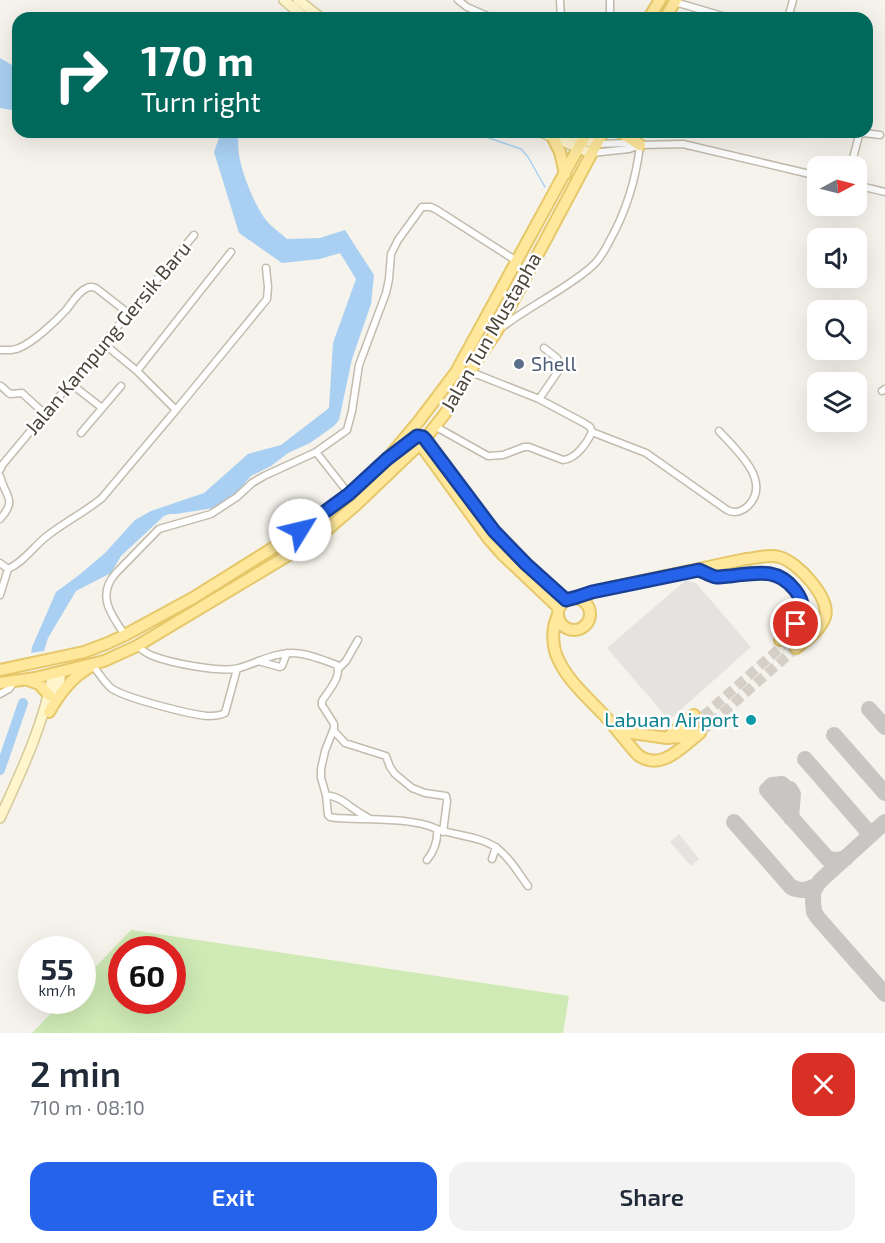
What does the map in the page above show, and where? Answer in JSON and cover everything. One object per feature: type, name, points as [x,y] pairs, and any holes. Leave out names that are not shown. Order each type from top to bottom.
[{"type":"main road","points":[[284,0],[298,12]]},
{"type":"main road","points":[[298,0],[313,12]]},
{"type":"main road","points":[[553,138],[560,152],[563,177]]},
{"type":"main road","points":[[568,138],[583,140],[594,149]]},
{"type":"main road","name":"Jalan Tun Mustapha","points":[[0,682],[26,680],[104,661],[137,646],[297,550],[327,529],[374,488],[447,411],[497,331],[600,138]]},
{"type":"main road","points":[[629,138],[640,145]]},
{"type":"main road","points":[[387,459],[421,440],[583,140]]},
{"type":"main road","points":[[35,739],[55,672],[66,660],[108,643],[193,598],[292,536],[349,494],[387,459],[456,372]]},
{"type":"main road","points":[[438,462],[434,441],[447,411]]},
{"type":"main road","points":[[421,440],[494,531],[526,564],[561,608],[563,626],[573,630],[578,630],[590,619],[590,608],[587,603],[577,597]]},
{"type":"main road","points":[[374,488],[413,459],[424,458],[438,462]]},
{"type":"main road","points":[[618,731],[667,738],[680,737],[695,725],[665,759],[651,761],[638,755],[558,661],[554,650],[555,621],[561,608],[577,597],[592,592],[699,570],[769,556],[783,558],[793,564],[808,579],[824,601],[826,612],[824,619],[820,626],[789,642],[803,610],[802,602],[789,583],[775,574],[761,572],[716,577],[699,570]]},
{"type":"main road","points":[[0,671],[84,652]]},
{"type":"main road","points":[[0,818],[35,739],[66,686],[80,673],[104,661]]},
{"type":"main road","points":[[0,671],[43,669],[55,672],[60,680],[49,712]]},
{"type":"main road","points":[[26,680],[39,684],[49,695]]},
{"type":"street","points":[[458,0],[476,12]]},
{"type":"street","points":[[675,1],[710,12]]},
{"type":"street","points":[[873,134],[880,135]]},
{"type":"street","points":[[854,156],[858,138]]},
{"type":"street","points":[[594,149],[629,143],[683,144],[807,173]]},
{"type":"street","points":[[594,149],[629,149],[640,145]]},
{"type":"street","points":[[497,331],[599,260],[625,211],[638,164],[640,145]]},
{"type":"street","points":[[867,188],[885,192]]},
{"type":"street","points":[[125,634],[108,606],[105,596],[107,586],[110,579],[159,529],[211,514],[237,497],[252,483],[316,452],[347,430],[359,365],[386,293],[391,254],[398,240],[422,207],[437,210],[518,262]]},
{"type":"street","name":"Jalan Kampung Gersik Baru","points":[[0,470],[194,235]]},
{"type":"street","points":[[137,370],[231,252]]},
{"type":"street","points":[[0,595],[8,569],[18,564],[48,535],[102,498],[267,299],[266,268]]},
{"type":"street","points":[[0,350],[19,348],[32,340],[61,316],[77,296],[87,288],[96,288],[128,314]]},
{"type":"street","points":[[103,343],[137,370],[176,410]]},
{"type":"street","points":[[539,399],[560,366],[557,358],[544,348]]},
{"type":"street","points":[[471,372],[539,399],[584,423],[590,427],[592,432],[646,453],[727,510],[738,512],[752,501],[757,484],[751,470],[719,431]]},
{"type":"street","points":[[70,383],[102,408]]},
{"type":"street","points":[[1,386],[10,393],[22,393],[45,414]]},
{"type":"street","points":[[81,433],[121,386]]},
{"type":"street","points":[[438,428],[488,456],[502,455],[530,447],[563,460],[573,458],[592,432]]},
{"type":"street","points":[[316,452],[349,494]]},
{"type":"street","points":[[0,477],[10,505],[0,519]]},
{"type":"street","points":[[0,563],[8,569]]},
{"type":"street","points":[[358,640],[346,662],[339,668],[338,675],[322,701],[322,705],[334,724],[334,731],[325,751],[321,770],[329,817],[417,823],[479,840],[496,848],[511,862],[528,886]]},
{"type":"street","points":[[137,646],[152,656],[198,667],[237,669],[272,656],[296,653],[337,664],[339,668]]},
{"type":"street","points":[[258,661],[280,667],[287,653]]},
{"type":"street","points":[[93,666],[114,690],[146,701],[208,716],[225,713],[237,669]]},
{"type":"street","points":[[0,694],[14,681]]},
{"type":"street","points":[[334,731],[345,743],[386,756],[395,774],[412,788],[425,793],[446,796],[447,801],[440,830],[428,860]]},
{"type":"street","points":[[326,795],[346,802],[356,811],[373,820]]},
{"type":"street","points":[[492,859],[496,848]]},
{"type":"green space","points":[[131,930],[171,936],[125,936]]},
{"type":"green space","points":[[186,938],[569,996],[563,1033],[32,1033],[50,1014],[96,1014],[96,966],[108,954],[108,1014],[186,1014]]},
{"type":"shaded area","points":[[686,580],[696,583],[751,647],[669,720],[607,648]]},
{"type":"shaded area","points":[[679,834],[699,859],[691,866],[670,842]]},
{"type":"water","points":[[0,58],[12,65],[12,110],[0,108]]},
{"type":"water","points":[[219,138],[239,138],[241,163],[248,187],[258,208],[271,225],[287,239],[320,238],[345,230],[374,275],[371,304],[352,359],[339,420],[310,443],[288,453],[271,466],[251,476],[232,498],[214,508],[164,516],[121,556],[111,573],[76,591],[48,638],[44,651],[31,653],[56,592],[105,553],[135,520],[151,511],[204,493],[248,454],[281,445],[329,408],[333,343],[356,279],[340,253],[320,259],[282,263],[239,233],[214,152]]},
{"type":"waterway","points":[[489,138],[521,149],[545,187]]},
{"type":"waterway","points":[[0,770],[23,703]]},
{"type":"taxiway","points":[[869,709],[885,727]]},
{"type":"taxiway","points":[[834,735],[885,793]]},
{"type":"taxiway","points":[[805,759],[871,835]]},
{"type":"taxiway","points":[[791,818],[793,794],[782,784],[772,785],[767,790],[828,859],[846,858]]},
{"type":"taxiway","points":[[734,822],[791,887],[804,890],[817,885]]},
{"type":"taxiway","points":[[885,822],[821,880],[813,892],[814,912],[818,918],[885,994]]},
{"type":"tunnel","points":[[692,726],[790,639]]},
{"type":"tunnel","points":[[700,733],[796,648]]},
{"type":"place","name":"Shell","points":[[519,364]]},
{"type":"place","name":"Labuan Airport","points":[[751,720]]},
{"type":"route","points":[[300,530],[349,494],[387,459],[420,436],[425,439],[494,531],[566,600],[592,592],[699,570],[716,577],[761,572],[775,574],[795,589],[802,602],[803,610],[796,624]]}]
